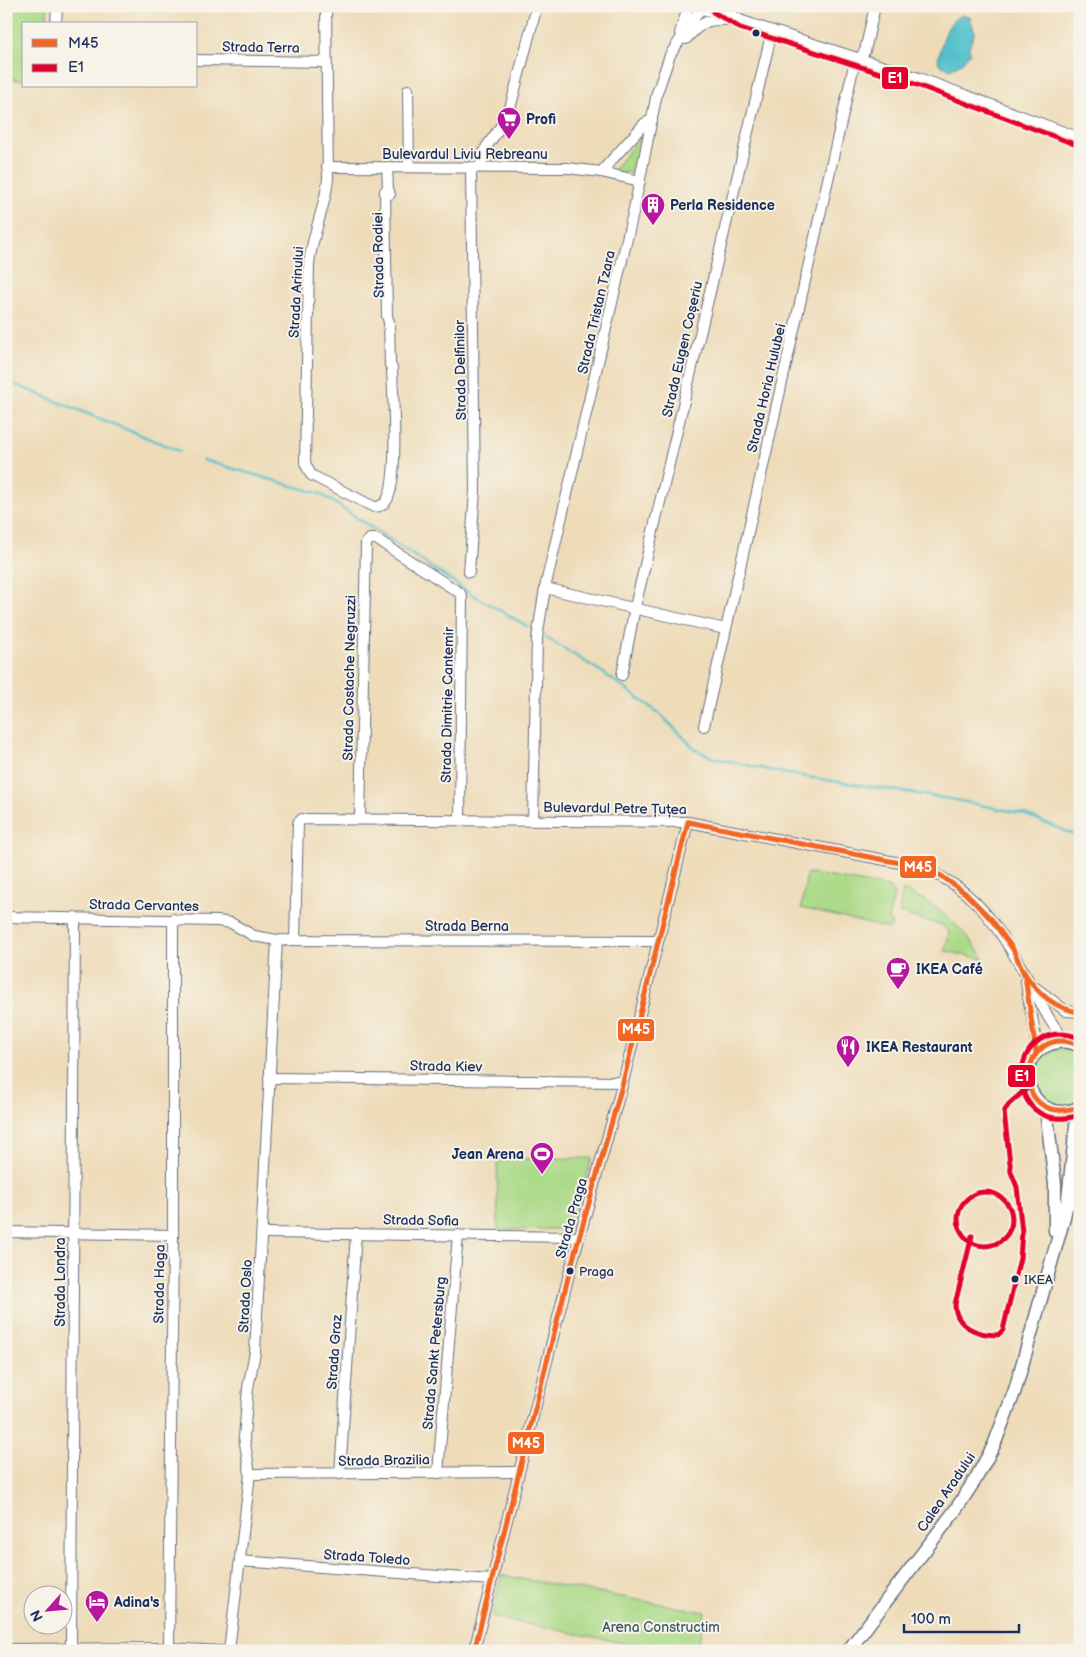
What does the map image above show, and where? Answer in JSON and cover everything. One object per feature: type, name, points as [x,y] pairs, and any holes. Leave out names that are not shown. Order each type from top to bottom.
[{"type":"main road","points":[[1076,1043],[1052,1043],[1036,1052],[1027,1071],[1028,1087],[1036,1101],[1046,1108],[1062,1112],[1079,1108]]},
{"type":"main road","name":"Calea Aradului","points":[[1046,1108],[1055,1184],[1055,1244]]},
{"type":"main road","name":"Calea Aradului","points":[[848,1651],[954,1512],[976,1480],[994,1445],[1015,1390],[1068,1198],[1079,1108]]},
{"type":"main road","points":[[1055,1244],[1068,1223],[1080,1180]]},
{"type":"street","points":[[56,22],[57,6]]},
{"type":"street","name":"Strada Arinului","points":[[326,6],[326,200],[311,243],[308,264],[306,468],[311,475],[370,506],[378,507]]},
{"type":"street","name":"Strada Delfinilor","points":[[469,572],[475,491],[476,167],[487,146],[508,116],[537,6]]},
{"type":"street","points":[[717,6],[742,21],[860,58],[968,95],[1080,138]]},
{"type":"street","points":[[724,6],[742,21]]},
{"type":"street","name":"Strada Horia Hulubei","points":[[704,726],[854,65],[865,51],[875,6]]},
{"type":"street","points":[[685,8],[702,9],[730,15]]},
{"type":"street","name":"Strada Tristan Tzara","points":[[677,44],[685,8]]},
{"type":"street","name":"Strada Tristan Tzara","points":[[533,820],[537,638],[545,588],[640,181],[657,94],[670,55],[702,9]]},
{"type":"street","points":[[670,55],[703,22],[718,18],[742,21]]},
{"type":"street","name":"Strada Eugen Coșeriu","points":[[622,675],[635,607],[772,31]]},
{"type":"street","name":"Strada Terra","points":[[198,60],[326,62]]},
{"type":"street","points":[[408,90],[409,167]]},
{"type":"street","points":[[601,172],[646,123],[652,120]]},
{"type":"street","name":"Bulevardul Liviu Rebreanu","points":[[327,167],[567,168],[601,172],[640,181]]},
{"type":"street","name":"Strada Rodiei","points":[[378,507],[388,497],[391,477],[388,472],[388,368],[390,365],[389,322],[386,306],[385,191],[388,189],[387,167]]},
{"type":"street","name":"Strada Dimitrie Cantemir","points":[[370,539],[376,539],[460,593],[462,597],[460,819]]},
{"type":"street","name":"Strada Costache Negruzzi","points":[[360,819],[366,543],[370,539]]},
{"type":"street","points":[[545,588],[725,629]]},
{"type":"street","name":"Bulevardul Petre Țuțea","points":[[295,940],[299,820],[460,819],[688,822],[911,866],[939,875],[960,889],[991,920],[1009,944],[1054,1028],[1076,1043]]},
{"type":"street","name":"Strada Praga","points":[[474,1651],[518,1472],[623,1082],[688,822]]},
{"type":"street","name":"Strada Cervantes","points":[[6,917],[173,919],[232,924],[254,936],[277,940]]},
{"type":"street","name":"Strada Londra","points":[[71,1648],[75,917]]},
{"type":"street","name":"Strada Haga","points":[[169,1648],[173,1235],[173,919]]},
{"type":"street","name":"Strada Berna","points":[[277,940],[658,941]]},
{"type":"street","name":"Strada Oslo","points":[[229,1651],[250,1474],[244,1437],[248,1388],[255,1352],[277,940]]},
{"type":"street","points":[[1025,976],[1042,994],[1055,1004],[1066,1010],[1080,1012]]},
{"type":"street","name":"Bulevardul Petre Țuțea","points":[[1025,976],[1027,1001],[1037,1042],[1036,1052]]},
{"type":"street","name":"Strada Kiev","points":[[269,1078],[623,1082]]},
{"type":"street","points":[[6,1232],[173,1235]]},
{"type":"street","name":"Strada Sofia","points":[[262,1233],[580,1237]]},
{"type":"street","name":"Strada Graz","points":[[340,1474],[356,1233]]},
{"type":"street","name":"Strada Sankt Petersburg","points":[[438,1473],[458,1235]]},
{"type":"street","name":"Strada Brazilia","points":[[250,1474],[518,1472]]},
{"type":"street","name":"Strada Toledo","points":[[240,1562],[491,1580]]},
{"type":"street","points":[[6,1649],[169,1648],[221,1651]]},
{"type":"green space","points":[[6,6],[47,6],[47,22],[22,22],[22,80],[6,79]]},
{"type":"green space","points":[[641,136],[644,138],[636,173],[616,172],[614,169]]},
{"type":"green space","points":[[807,873],[889,887],[894,895],[888,921],[892,923],[890,929],[801,908]]},
{"type":"green space","points":[[903,890],[916,896],[949,918],[976,947],[984,959],[945,951],[949,933],[944,926],[899,913]]},
{"type":"green space","points":[[1060,1048],[1069,1049],[1080,1055],[1080,1099],[1067,1106],[1055,1105],[1044,1099],[1037,1089],[1034,1077],[1036,1065],[1044,1055]]},
{"type":"green space","points":[[592,1158],[571,1229],[498,1230],[497,1159]]},
{"type":"green space","name":"Arena Constructim","points":[[501,1575],[705,1612],[697,1651],[663,1651],[492,1617]]},
{"type":"water","points":[[963,15],[970,17],[975,32],[969,47],[970,53],[962,63],[950,69],[940,65],[938,61],[941,48],[948,27],[957,17]]},
{"type":"waterway","points":[[6,381],[180,451]]},
{"type":"waterway","points":[[203,460],[321,494],[473,595],[527,626]]},
{"type":"waterway","points":[[545,637],[602,672],[659,713],[695,749],[714,758],[788,774],[956,800],[1024,814],[1080,837]]},
{"type":"transit line","name":"E1","points":[[713,12],[740,28],[917,85],[1077,145]]},
{"type":"transit line","name":"M45","points":[[688,822],[911,865],[940,875],[965,893],[991,919],[1013,949],[1025,976],[1036,1052]]},
{"type":"transit line","name":"M45","points":[[474,1651],[570,1270],[623,1082],[688,822]]},
{"type":"transit line","name":"M45","points":[[1022,969],[1033,985],[1046,998],[1061,1007],[1080,1012]]},
{"type":"transit line","name":"E1","points":[[1080,1038],[1055,1034],[1037,1042],[1026,1057],[1021,1075],[1024,1094],[1035,1110],[1053,1118],[1080,1115]]},
{"type":"transit line","name":"M45","points":[[1080,1046],[1059,1041],[1044,1047],[1033,1059],[1029,1074],[1031,1090],[1040,1103],[1056,1110],[1080,1107]]},
{"type":"transit line","name":"E1","points":[[972,1236],[955,1304],[956,1312],[963,1324],[969,1328],[990,1335],[998,1335],[1003,1330],[1020,1258],[1022,1232],[1017,1187],[1011,1172],[1004,1112],[1009,1104],[1032,1084]]},
{"type":"transit line","name":"E1","points":[[980,1192],[990,1192],[1000,1196],[1008,1204],[1012,1219],[1008,1234],[1000,1242],[990,1246],[980,1246],[970,1242],[962,1234],[958,1224],[958,1214],[962,1204],[970,1196],[980,1192]]},
{"type":"transit line","name":"M45","points":[[6,1649],[169,1648],[217,1651]]},
{"type":"place","name":"Profi","points":[[509,140]]},
{"type":"place","name":"Perla Residence","points":[[653,226]]},
{"type":"place","name":"IKEA Café","points":[[898,990]]},
{"type":"place","name":"IKEA Restaurant","points":[[848,1068]]},
{"type":"place","name":"Jean Arena","points":[[542,1175]]},
{"type":"place","name":"Praga","points":[[570,1271]]},
{"type":"place","name":"IKEA","points":[[1015,1279]]},
{"type":"place","name":"Adina's","points":[[97,1623]]}]
